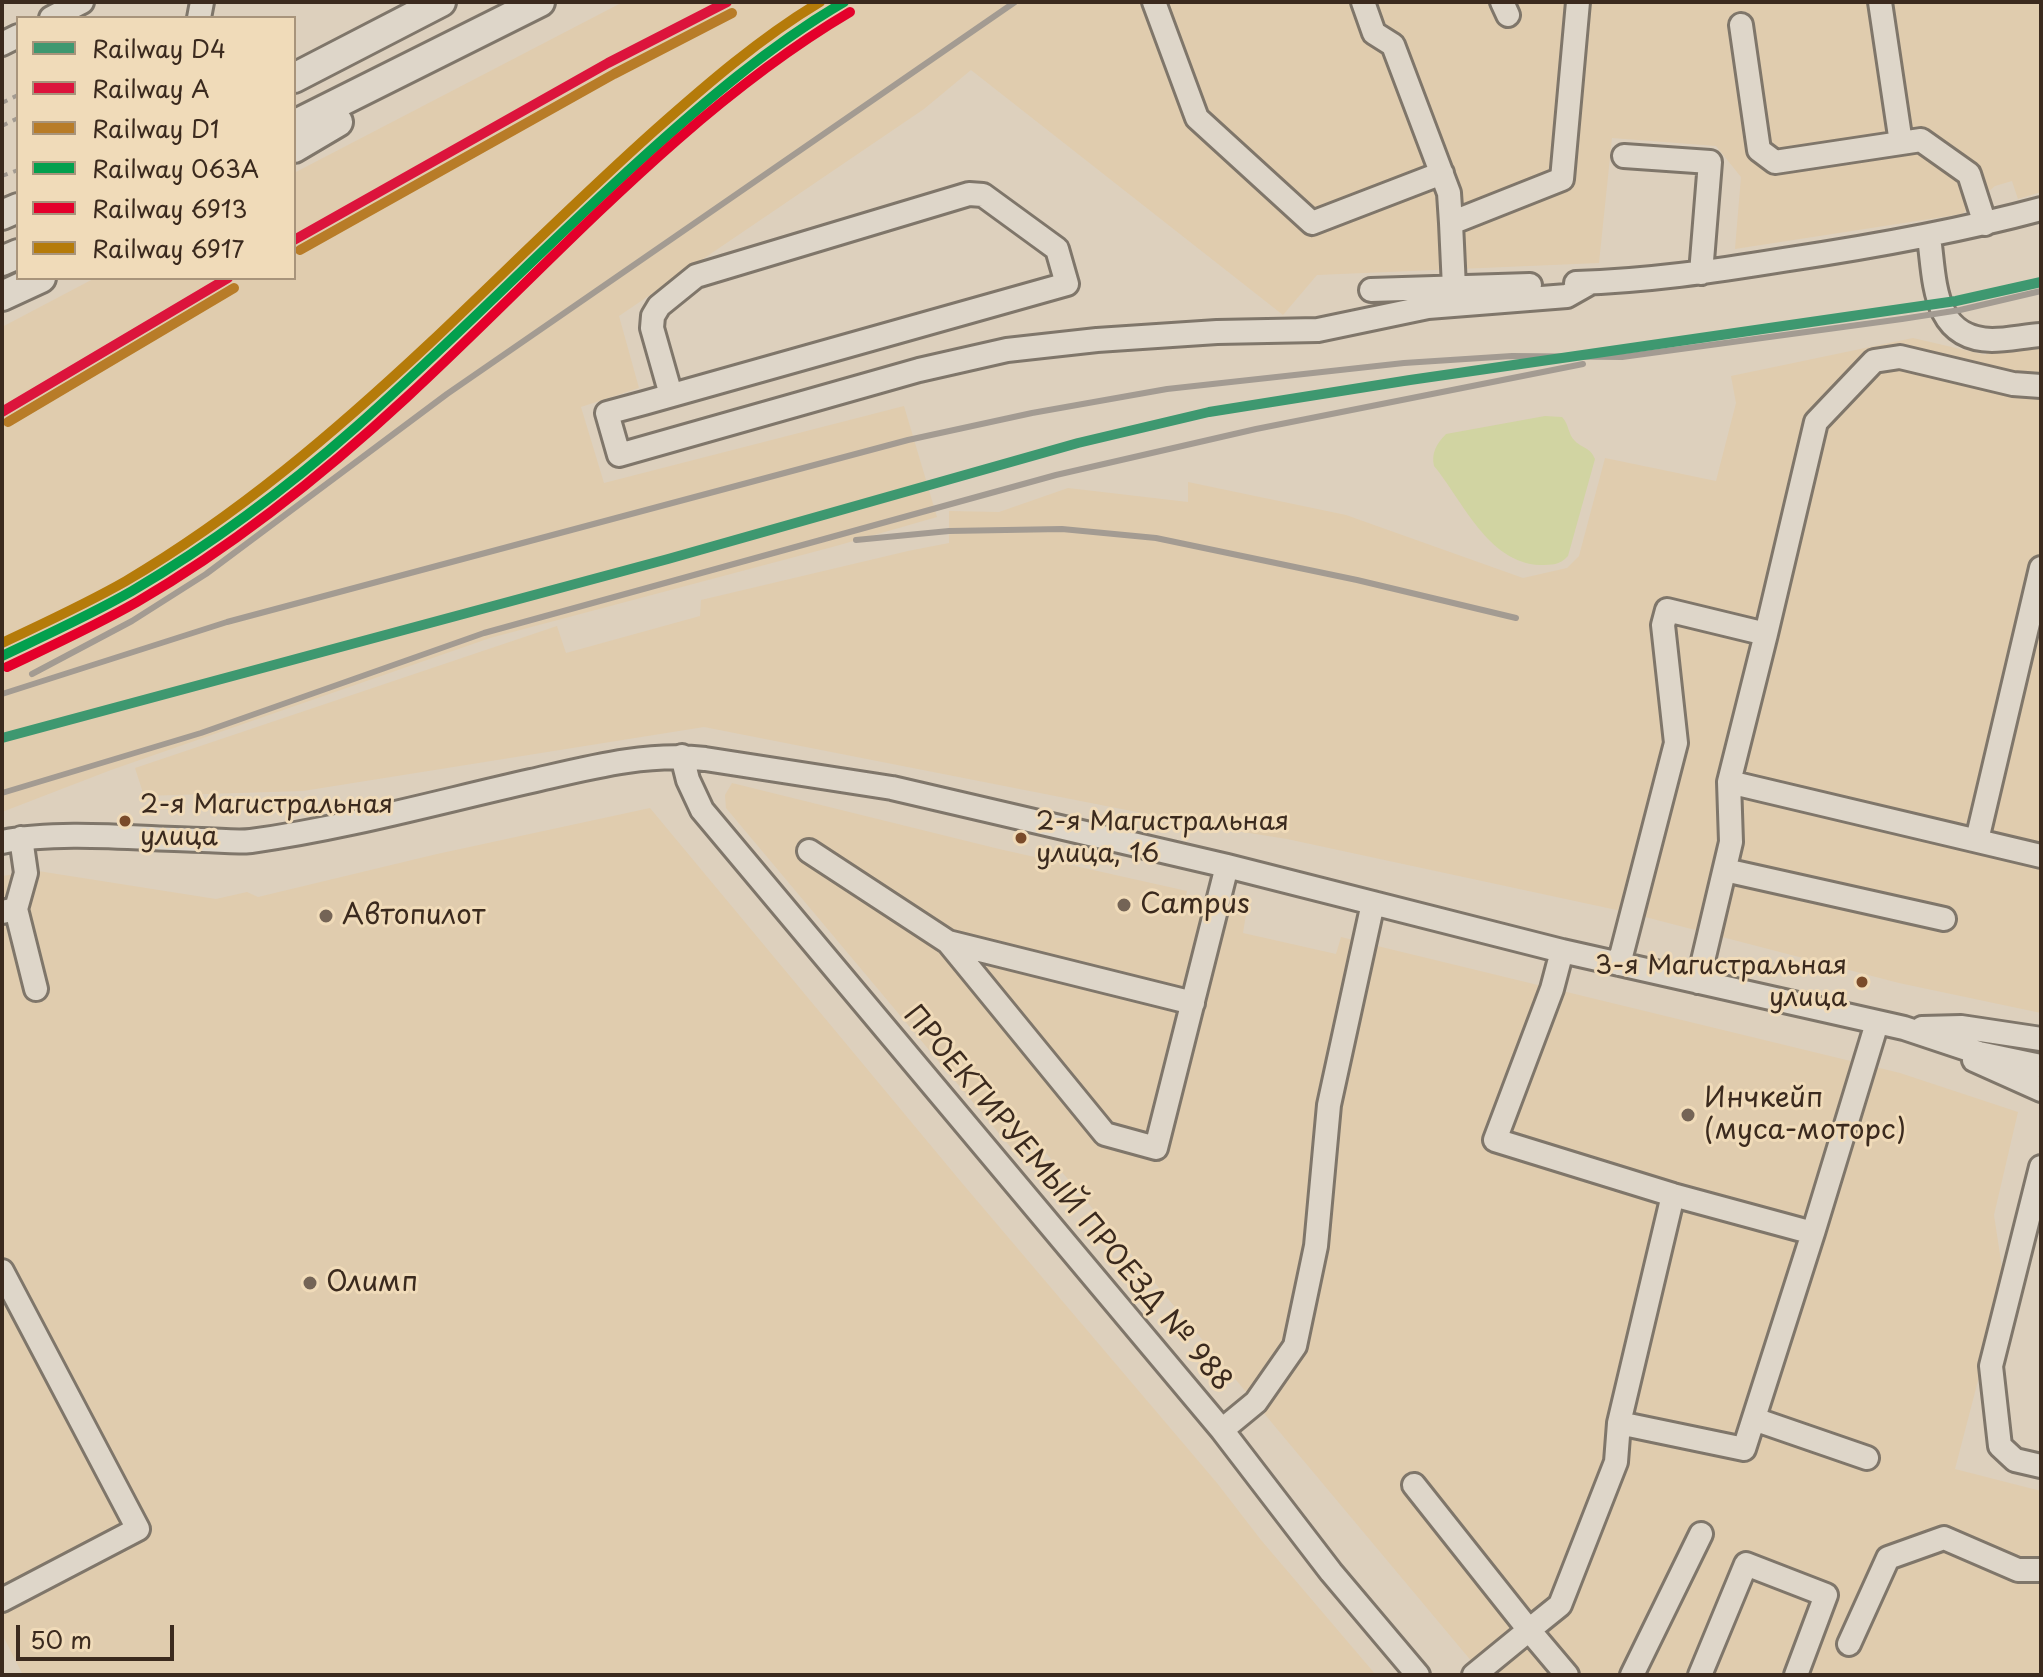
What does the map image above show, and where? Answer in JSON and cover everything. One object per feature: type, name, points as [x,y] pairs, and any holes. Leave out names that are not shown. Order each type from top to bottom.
[{"type":"main road","points":[[296,77],[441,2]]},
{"type":"main road","points":[[296,124],[540,2]]},
{"type":"main road","points":[[296,147],[508,18]]},
{"type":"main road","points":[[2,296],[37,280]]},
{"type":"street","points":[[55,16],[82,2]]},
{"type":"street","points":[[1154,2],[1197,118],[1312,223],[1442,173]]},
{"type":"street","points":[[1363,2],[1374,33],[1393,45],[1449,193],[1454,288]]},
{"type":"street","points":[[1451,223],[1562,179],[1578,2]]},
{"type":"street","points":[[1880,2],[1901,143]]},
{"type":"street","points":[[1741,25],[1759,150],[1775,162],[1921,140],[1969,174],[1985,224]]},
{"type":"street","points":[[1624,156],[1710,162],[1701,273]]},
{"type":"street","points":[[671,395],[652,328],[653,316],[659,306],[696,276],[969,194],[983,195],[1057,249],[1067,284],[607,413],[619,455],[919,370],[1007,350],[1217,332],[1318,330],[1428,307],[1567,296],[1590,283]]},
{"type":"street","points":[[1371,290],[1590,283],[1701,273],[1929,237],[2041,209]]},
{"type":"street","points":[[1929,237],[1937,301],[1950,324],[1969,336],[1990,340],[2041,335]]},
{"type":"street","points":[[1698,982],[1731,842],[1729,782],[1816,422],[1874,361],[1900,357],[2013,384],[2041,386]]},
{"type":"street","points":[[1977,840],[2041,568]]},
{"type":"street","points":[[1619,964],[1676,743],[1663,625],[1667,610],[1766,634]]},
{"type":"street","points":[[36,989],[9,910],[26,873],[11,840],[248,841],[321,828],[591,767],[682,756],[785,769],[892,788],[1227,866],[1562,951],[1908,1029],[1979,1053],[2041,1066]]},
{"type":"street","name":"ПРОЕКТИРУЕМЫЙ ПРОЕЗД № 988","points":[[682,756],[688,780],[702,810],[1222,1430],[1331,1572],[1418,1675]]},
{"type":"street","points":[[1729,782],[2041,856]]},
{"type":"street","points":[[809,851],[948,942],[1105,1134],[1156,1148],[1227,866]]},
{"type":"street","points":[[1725,870],[1944,919]]},
{"type":"street","points":[[1222,1430],[1256,1402],[1295,1346],[1316,1246],[1329,1105],[1373,903]]},
{"type":"street","points":[[948,942],[1193,1003]]},
{"type":"street","points":[[1562,951],[1552,989],[1495,1140],[1673,1195],[1813,1233]]},
{"type":"street","points":[[1619,1423],[1744,1449],[1877,1023]]},
{"type":"street","points":[[1908,1029],[1961,1027],[2041,1039]]},
{"type":"street","points":[[1908,1029],[2041,1090]]},
{"type":"street","points":[[2041,1167],[1991,1366],[2000,1446],[2015,1460],[2041,1466]]},
{"type":"street","points":[[1474,1675],[1560,1605],[1616,1462],[1619,1423],[1673,1195]]},
{"type":"street","points":[[2,1271],[138,1529],[10,1596]]},
{"type":"street","points":[[1754,1419],[1867,1458]]},
{"type":"street","points":[[1414,1485],[1567,1675]]},
{"type":"street","points":[[1632,1675],[1701,1534]]},
{"type":"street","points":[[1849,1644],[1888,1558],[1944,1538],[2018,1570],[2041,1570]]},
{"type":"street","points":[[1700,1675],[1746,1564],[1826,1595],[1796,1675]]},
{"type":"shaded area","points":[[623,2],[2041,2],[2041,192],[2018,199],[2012,181],[1995,186],[1962,214],[1735,249],[1741,177],[1716,146],[1612,138],[1599,263],[1317,275],[1283,315],[971,70],[924,109],[619,316],[639,388],[581,407],[604,483],[904,406],[937,517],[490,638],[111,770],[2,812],[2,327],[91,280],[296,280],[296,172]]},
{"type":"shaded area","points":[[2041,323],[2041,1013],[1899,983],[1626,912],[1287,839],[704,727],[303,791],[144,796],[135,768],[557,626],[566,653],[700,616],[701,600],[949,543],[949,511],[999,512],[1068,488],[1188,502],[1188,482],[1346,515],[1523,578],[1567,568],[1579,556],[1605,458],[1716,481],[1736,403],[1731,376],[1913,338],[1986,355],[1993,331]]},
{"type":"shaded area","points":[[732,783],[999,849],[1187,891],[1185,900],[1246,914],[1243,933],[1336,954],[1341,937],[1900,1073],[2018,1112],[1994,1215],[2004,1281],[1955,1469],[2041,1491],[2041,1675],[1483,1675],[1036,1141],[1013,1150],[726,808],[725,795]]},
{"type":"shaded area","points":[[650,808],[1376,1675],[23,1675],[2,1634],[2,876],[38,871],[216,899],[247,892],[258,897]]},
{"type":"green space","points":[[1545,416],[1562,417],[1573,439],[1591,452],[1595,459],[1568,556],[1556,564],[1540,565],[1522,562],[1491,542],[1434,466],[1433,457],[1437,445],[1446,434]]},
{"type":"railway","points":[[32,674],[132,621],[206,574],[447,394],[1015,2]]},
{"type":"railway","points":[[2,694],[227,622],[908,440],[1032,413],[1167,389],[1404,363],[1512,356],[1622,357],[1960,310],[2041,291]]},
{"type":"railway","points":[[2,793],[201,733],[484,633],[1056,475],[1256,429],[1583,364]]},
{"type":"railway","points":[[856,540],[949,531],[1062,529],[1156,538],[1357,580],[1516,618]]},
{"type":"rail line","name":"A","points":[[296,239],[608,63],[727,2]]},
{"type":"rail line","name":"6917","points":[[2,643],[126,581],[247,500],[395,376],[597,183],[714,79],[820,2]]},
{"type":"rail line","name":"063А","points":[[2,656],[132,591],[220,535],[276,493],[392,394],[687,118],[763,56],[844,2]]},
{"type":"rail line","name":"6913","points":[[7,667],[137,602],[209,557],[278,507],[344,454],[407,397],[619,192],[674,143],[789,51],[850,12]]},
{"type":"rail line","name":"D1","points":[[300,250],[614,74],[732,13]]},
{"type":"rail line","name":"A","points":[[2,412],[225,280]]},
{"type":"rail line","name":"D4","points":[[2,738],[668,559],[1078,443],[1209,412],[1956,301],[2041,282]]},
{"type":"rail line","name":"D1","points":[[8,422],[234,288]]},
{"type":"place","name":"2-я Магистральная улица","points":[[125,821]]},
{"type":"place","name":"2-я Магистральная улица, 16","points":[[1021,838]]},
{"type":"place","name":"Campus","points":[[1124,905]]},
{"type":"place","name":"Автопилот","points":[[326,916]]},
{"type":"place","name":"3-я Магистральная улица","points":[[1862,982]]},
{"type":"place","name":"Инчкейп (муса-моторс)","points":[[1688,1115]]},
{"type":"place","name":"Олимп","points":[[310,1283]]}]
